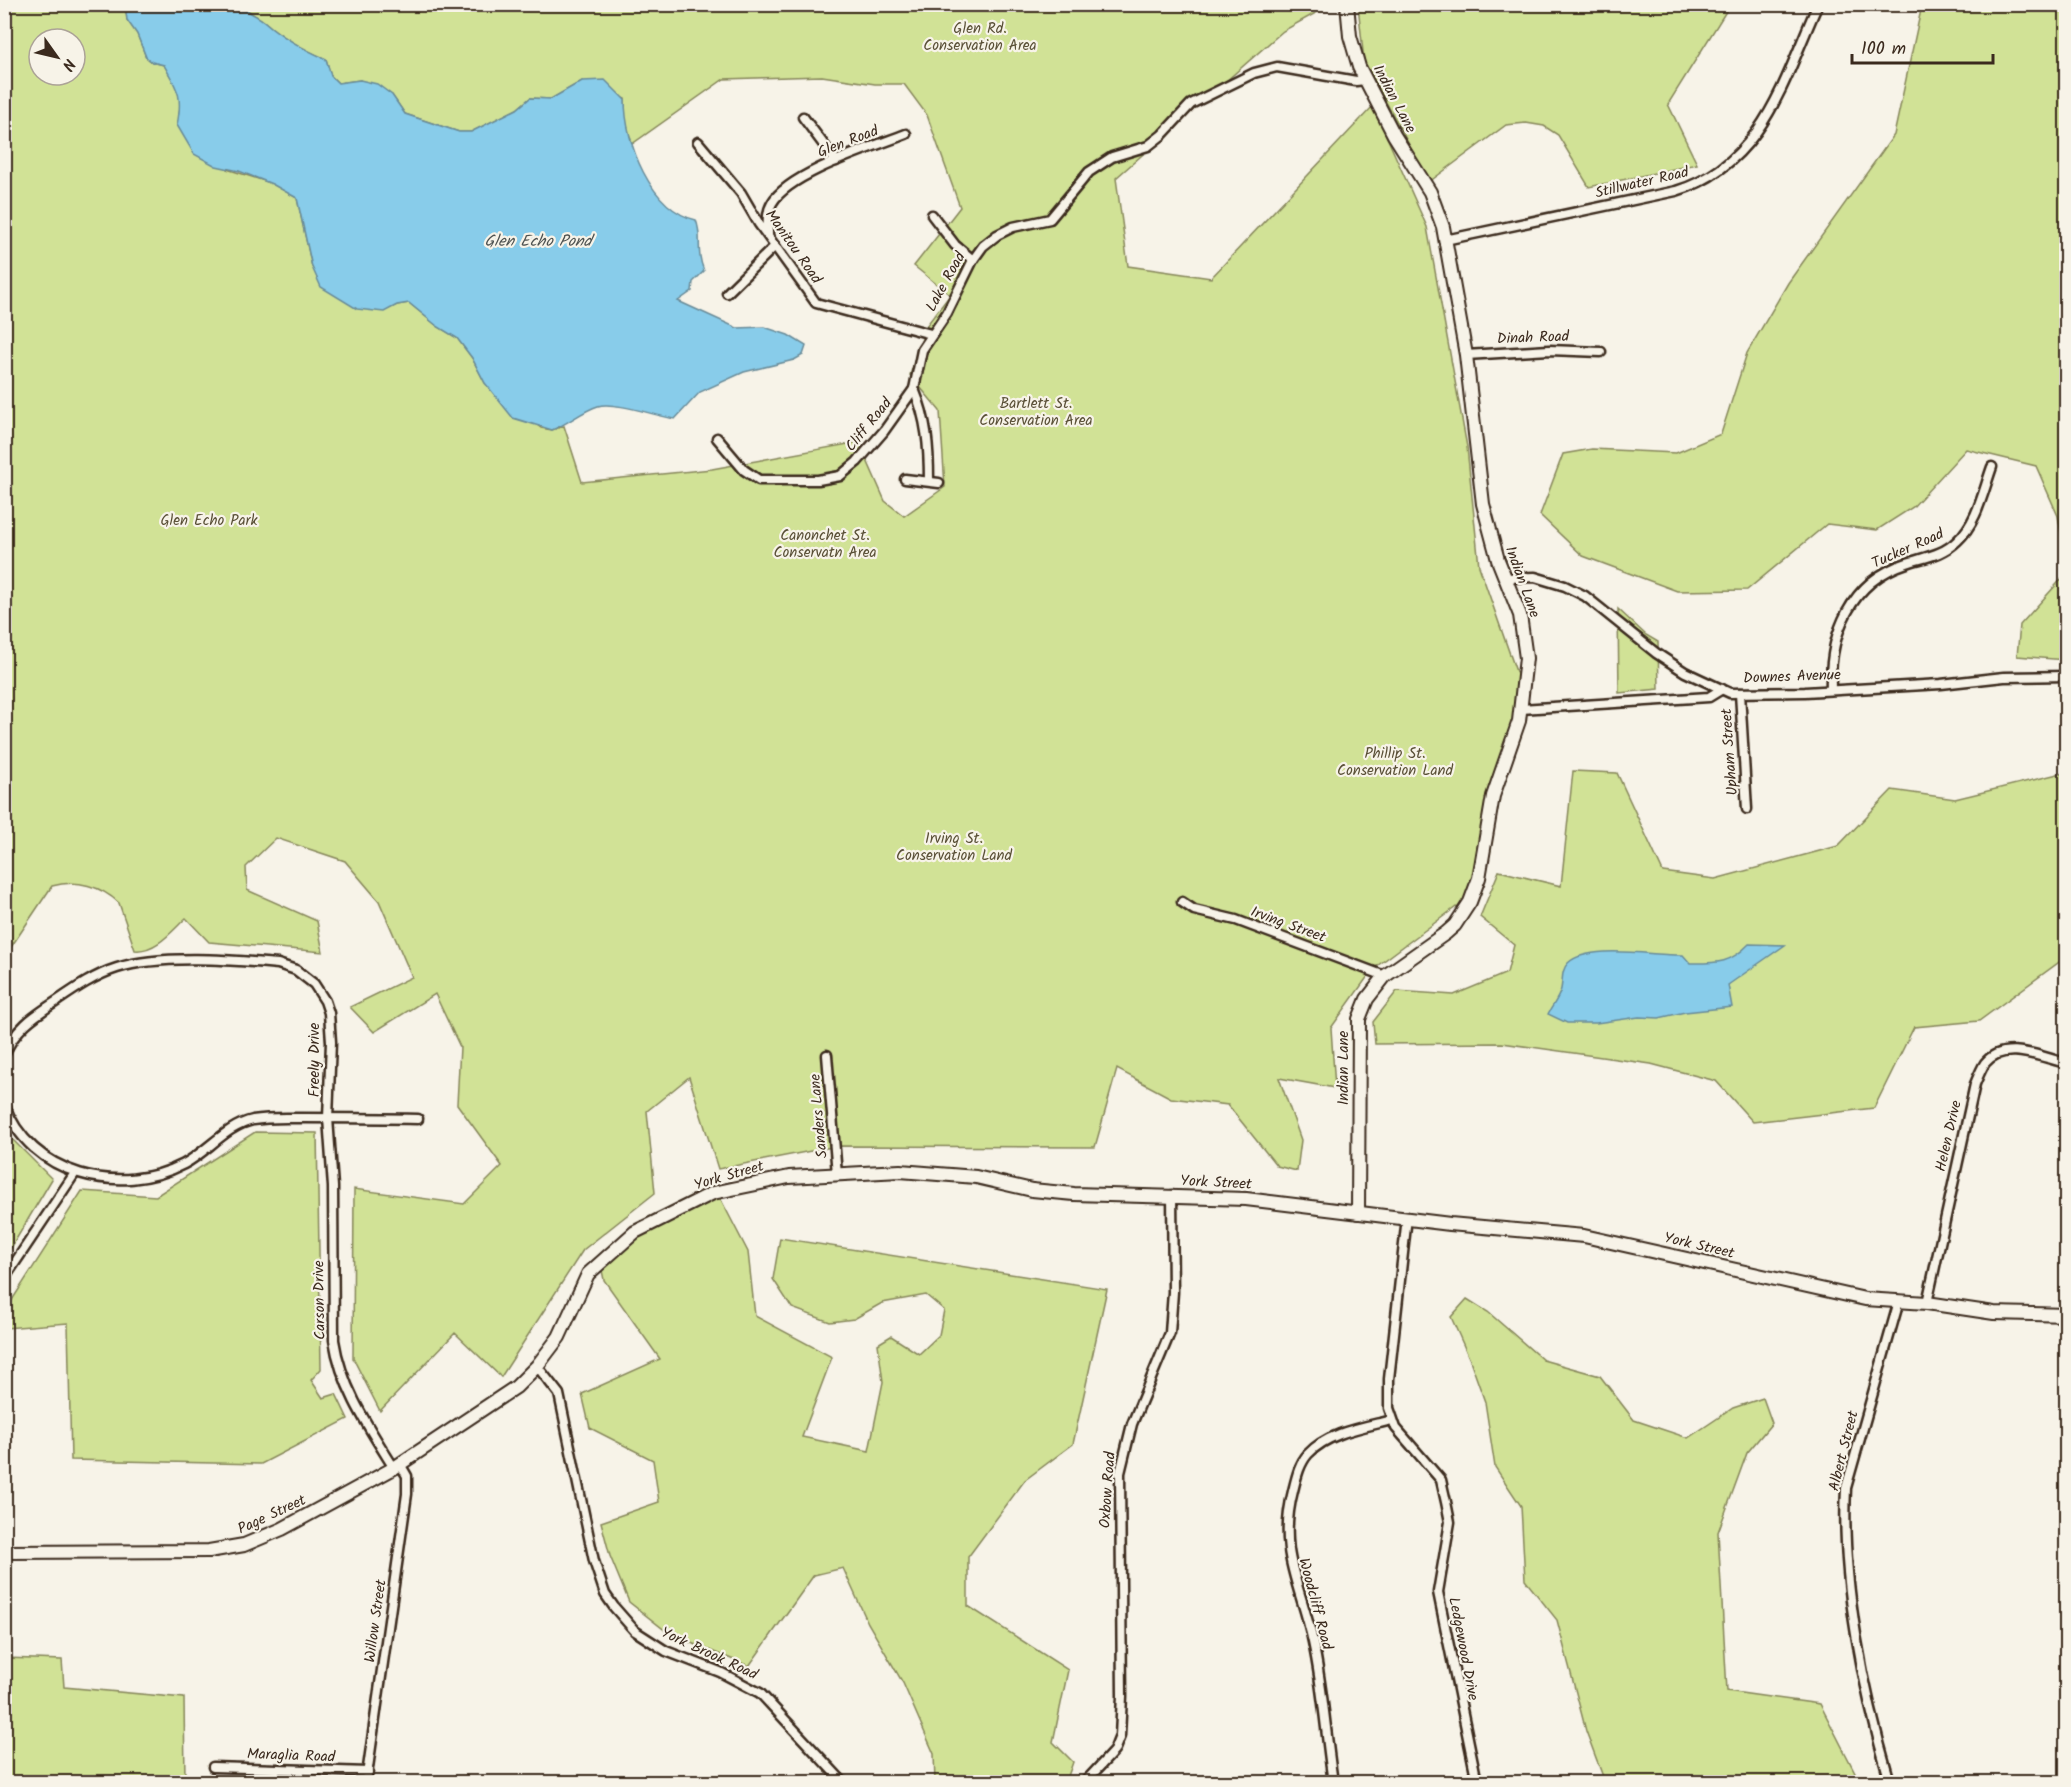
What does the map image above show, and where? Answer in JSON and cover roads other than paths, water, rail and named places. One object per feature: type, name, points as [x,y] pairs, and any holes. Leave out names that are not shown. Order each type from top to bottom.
[{"type":"street","name":"Indian Lane","points":[[1347,4],[1352,46],[1365,80],[1394,135],[1430,192],[1445,240],[1466,355],[1484,504],[1490,534],[1520,615],[1525,643],[1526,673],[1521,709],[1493,796],[1479,878],[1470,902],[1446,933],[1384,976],[1367,999],[1359,1019],[1358,1212]]},
{"type":"street","name":"Stillwater Road","points":[[1445,240],[1676,191],[1697,185],[1720,171],[1739,156],[1763,125],[1818,4]]},
{"type":"street","name":"Lake Road","points":[[914,389],[922,350],[947,313],[973,260],[983,246],[997,235],[1013,227],[1050,219],[1060,210],[1089,172],[1112,157],[1148,146],[1162,135],[1191,104],[1254,73],[1277,67],[1356,81],[1365,80]]},
{"type":"street","points":[[803,117],[836,161]]},
{"type":"street","name":"Glen Road","points":[[768,235],[768,210],[775,198],[819,167],[906,134]]},
{"type":"street","name":"Manitou Road","points":[[698,141],[741,193],[816,303],[931,334]]},
{"type":"street","points":[[932,215],[955,244],[973,260]]},
{"type":"street","points":[[727,293],[776,246]]},
{"type":"street","name":"Dinah Road","points":[[1466,355],[1550,350],[1601,352]]},
{"type":"street","points":[[914,389],[924,414],[928,435],[929,482]]},
{"type":"street","name":"Cliff Road","points":[[717,438],[744,470],[759,480],[831,478],[846,472],[857,462],[884,431],[914,389]]},
{"type":"street","name":"Tucker Road","points":[[1831,690],[1831,654],[1839,628],[1861,589],[1882,573],[1905,563],[1933,556],[1956,543],[1968,529],[1992,467]]},
{"type":"street","points":[[905,479],[939,483]]},
{"type":"street","points":[[1506,578],[1535,577],[1566,586],[1585,596],[1656,653],[1685,672],[1722,689]]},
{"type":"street","name":"Downes Avenue","points":[[1521,709],[1708,697],[1722,689],[1740,693],[1831,690],[1941,684],[2004,677],[2067,676]]},
{"type":"street","name":"Upham Street","points":[[1740,693],[1747,809]]},
{"type":"street","name":"Irving Street","points":[[1182,902],[1194,910],[1236,920],[1384,976]]},
{"type":"street","name":"Freely Drive","points":[[4,1056],[11,1040],[29,1020],[86,982],[117,968],[162,960],[278,964],[305,976],[325,1001],[330,1034],[328,1118],[268,1118],[243,1123],[185,1164],[144,1179],[106,1179],[75,1173],[25,1141],[4,1103]]},
{"type":"street","name":"Helen Drive","points":[[1927,1303],[1975,1084],[1985,1063],[1995,1054],[2007,1050],[2067,1063]]},
{"type":"street","name":"Sanders Lane","points":[[827,1055],[837,1174]]},
{"type":"street","points":[[328,1118],[418,1119]]},
{"type":"street","name":"Carson Drive","points":[[328,1118],[333,1187],[334,1340],[337,1361],[343,1380],[397,1466]]},
{"type":"street","name":"York Street","points":[[459,1427],[516,1387],[537,1366],[559,1337],[588,1274],[635,1232],[690,1203],[730,1188],[778,1178],[900,1171],[976,1177],[1032,1190],[1074,1194],[1246,1198],[1584,1236],[1865,1299],[1927,1303],[1994,1313],[2067,1315]]},
{"type":"street","points":[[4,1279],[75,1173]]},
{"type":"street","name":"Oxbow Road","points":[[1085,1782],[1114,1751],[1120,1736],[1122,1696],[1120,1473],[1131,1424],[1170,1334],[1173,1292],[1172,1195]]},
{"type":"street","name":"Ledgewood Drive","points":[[1407,1217],[1389,1379],[1389,1408],[1392,1420],[1411,1448],[1431,1466],[1441,1480],[1450,1522],[1438,1592],[1476,1782]]},
{"type":"street","name":"Albert Street","points":[[1890,1782],[1872,1720],[1865,1682],[1848,1564],[1846,1488],[1899,1301]]},
{"type":"street","name":"York Brook Road","points":[[537,1366],[559,1394],[594,1561],[605,1594],[614,1607],[635,1632],[666,1651],[720,1671],[760,1693],[843,1782]]},
{"type":"street","name":"Woodcliff Road","points":[[1333,1782],[1313,1643],[1288,1554],[1286,1532],[1289,1504],[1297,1473],[1308,1454],[1336,1436],[1392,1420]]},
{"type":"street","name":"Page Street","points":[[4,1552],[192,1552],[230,1549],[282,1529],[397,1466],[459,1427]]},
{"type":"street","name":"Willow Street","points":[[366,1782],[408,1488],[407,1476],[397,1466]]},
{"type":"street","name":"Maraglia Road","points":[[213,1767],[368,1772]]},
{"type":"water","name":"Glen Echo Pond","points":[[131,5],[243,5],[286,38],[326,59],[331,76],[338,83],[360,80],[377,84],[392,95],[405,114],[459,132],[471,132],[517,109],[530,98],[551,99],[582,81],[605,80],[625,100],[626,117],[635,154],[653,189],[666,203],[696,220],[698,226],[700,256],[704,271],[693,282],[692,291],[678,301],[737,328],[764,327],[788,335],[806,346],[803,355],[794,360],[744,372],[700,392],[675,419],[605,405],[592,408],[552,430],[513,418],[485,383],[472,358],[457,338],[437,326],[409,303],[397,305],[384,312],[357,309],[321,287],[312,267],[297,198],[272,184],[239,171],[216,166],[194,154],[177,125],[179,100],[173,81],[164,65],[152,62],[146,57],[137,34],[127,20],[126,12]]},
{"type":"water","points":[[1749,944],[1785,945],[1728,985],[1732,1007],[1685,1012],[1659,1018],[1639,1017],[1596,1023],[1567,1023],[1548,1014],[1560,992],[1566,966],[1578,957],[1591,953],[1623,952],[1683,955],[1690,963],[1708,963],[1729,959]]},
{"type":"park label","name":"Glen Rd. Conservation Area","points":[[980,38]]},
{"type":"park label","name":"Bartlett St. Conservation Area","points":[[1036,412]]},
{"type":"park label","name":"Glen Echo Park","points":[[209,521]]},
{"type":"park label","name":"Canonchet St. Conservatn Area","points":[[825,544]]},
{"type":"park label","name":"Phillip St. Conservation Land","points":[[1395,762]]},
{"type":"park label","name":"Irving St. Conservation Land","points":[[954,848]]}]
